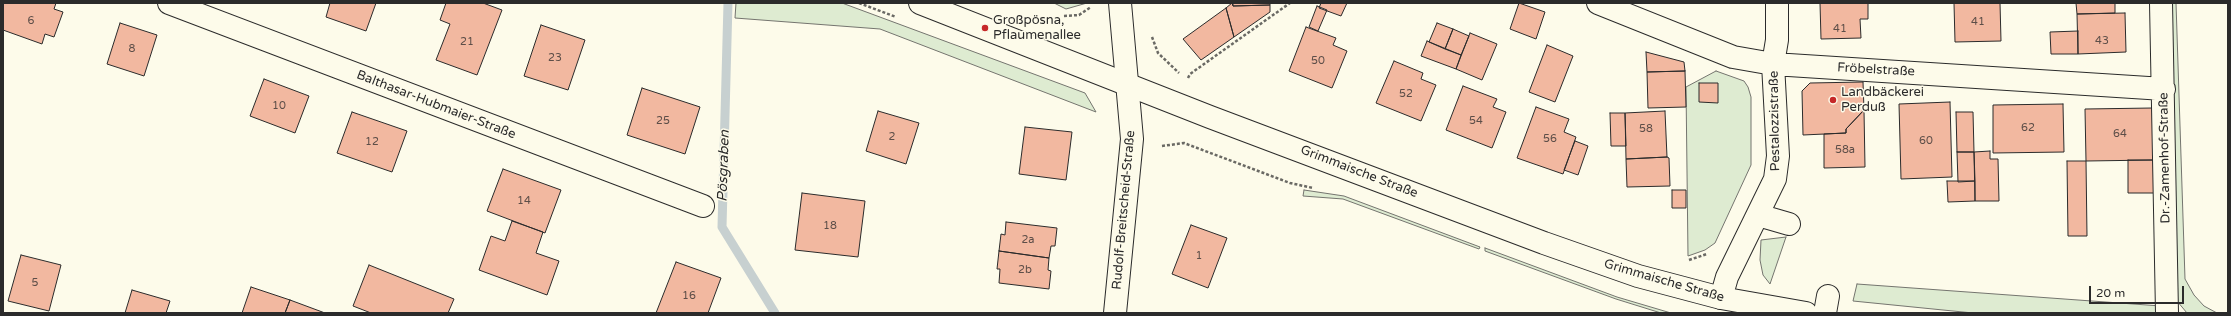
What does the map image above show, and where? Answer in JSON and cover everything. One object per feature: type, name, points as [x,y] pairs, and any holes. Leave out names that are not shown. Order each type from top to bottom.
[{"type":"street","name":"Balthasar-Hubmaier-Straße","points":[[169,3],[703,206]]},
{"type":"street","name":"Grimmaische Straße","points":[[920,3],[1128,83],[1210,117],[1544,243],[1638,276],[1721,298],[1806,313]]},
{"type":"street","name":"Rudolf-Breitscheid-Straße","points":[[1115,313],[1132,139],[1120,3]]},
{"type":"street","name":"Fröbelstraße","points":[[1598,3],[1733,56],[1774,64],[2164,89]]},
{"type":"street","name":"Pestalozzistraße","points":[[1721,298],[1728,277],[1775,180],[1778,156],[1774,64],[1777,40],[1777,3]]},
{"type":"street","name":"Dr.-Zamenhof-Straße","points":[[2161,3],[2164,89],[2167,313]]},
{"type":"street","points":[[1758,216],[1789,224]]},
{"type":"path","points":[[1064,16],[1079,15],[1090,10],[1095,3]]},
{"type":"path","points":[[1151,33],[1158,53],[1175,70],[1188,78],[1190,74],[1290,3]]},
{"type":"path","points":[[1162,146],[1184,143],[1198,147]]},
{"type":"path","points":[[1682,260],[1695,258],[1714,249]]},
{"type":"green space","points":[[736,3],[842,3],[1085,93],[1096,112],[880,29],[735,18]]},
{"type":"green space","points":[[1054,3],[1087,3],[1066,9]]},
{"type":"green space","points":[[2169,3],[2176,3],[2185,279],[2194,295],[2204,306],[2217,313],[2187,313],[2177,301]]},
{"type":"green space","points":[[1716,71],[1744,81],[1748,87],[1751,97],[1751,165],[1715,243],[1705,250],[1688,256],[1686,87]]},
{"type":"green space","points":[[1304,190],[1344,196],[1480,247],[1479,249],[1343,199],[1303,196]]},
{"type":"green space","points":[[1786,237],[1770,284],[1763,275],[1760,260],[1761,240]]},
{"type":"green space","points":[[1485,248],[1617,297],[1671,313],[1661,313],[1616,299],[1485,251]]},
{"type":"green space","points":[[1857,284],[2161,306],[2156,313],[1973,313],[1853,301]]},
{"type":"building","points":[[3,3],[56,3],[54,9],[63,12],[54,37],[45,34],[42,44],[3,30]]},
{"type":"building","points":[[330,3],[376,3],[366,31],[326,17]]},
{"type":"building","points":[[446,3],[483,3],[502,10],[477,75],[436,60],[450,24],[440,20]]},
{"type":"building","points":[[1232,3],[1233,6],[1270,5],[1270,12],[1234,37],[1226,8]]},
{"type":"building","points":[[1233,3],[1270,3],[1270,5],[1233,6]]},
{"type":"building","points":[[1321,3],[1347,3],[1341,16],[1319,8]]},
{"type":"building","points":[[1519,3],[1545,12],[1536,39],[1510,29]]},
{"type":"building","points":[[1820,3],[1868,3],[1868,19],[1860,19],[1861,38],[1821,39]]},
{"type":"building","points":[[1954,3],[2000,3],[2001,41],[1955,42]]},
{"type":"building","points":[[2076,3],[2115,3],[2115,13],[2077,14]]},
{"type":"building","points":[[1317,6],[1327,10],[1318,31],[1309,27]]},
{"type":"building","points":[[1226,8],[1234,37],[1201,60],[1183,39]]},
{"type":"building","points":[[2125,13],[2126,52],[2078,54],[2077,14]]},
{"type":"building","points":[[120,23],[157,35],[144,76],[107,64]]},
{"type":"building","points":[[1437,23],[1453,29],[1445,49],[1429,42]]},
{"type":"building","points":[[541,25],[585,40],[568,90],[524,76]]},
{"type":"building","points":[[1306,27],[1336,38],[1333,45],[1347,51],[1332,88],[1289,71]]},
{"type":"building","points":[[1453,29],[1469,36],[1461,55],[1445,49]]},
{"type":"building","points":[[2078,31],[2078,54],[2051,54],[2050,32]]},
{"type":"building","points":[[1470,33],[1497,44],[1482,80],[1456,69]]},
{"type":"building","points":[[1427,41],[1461,55],[1456,69],[1421,56]]},
{"type":"building","points":[[1547,45],[1573,56],[1555,102],[1529,92]]},
{"type":"building","points":[[1646,52],[1684,62],[1685,71],[1647,72]]},
{"type":"building","points":[[1394,61],[1423,73],[1421,79],[1436,85],[1421,121],[1376,103]]},
{"type":"building","points":[[1685,71],[1686,107],[1648,108],[1647,72]]},
{"type":"building","points":[[264,79],[309,96],[295,133],[250,116]]},
{"type":"building","name":"Landbäckerei Perduß","points":[[1863,82],[1864,110],[1846,129],[1846,133],[1803,135],[1802,91],[1810,83]]},
{"type":"building","points":[[1699,83],[1718,83],[1718,103],[1699,102]]},
{"type":"building","points":[[1463,86],[1497,99],[1493,107],[1506,112],[1492,148],[1446,130]]},
{"type":"building","points":[[642,88],[700,107],[685,154],[627,135]]},
{"type":"building","points":[[1950,102],[1952,177],[1901,179],[1899,104]]},
{"type":"building","points":[[2063,104],[2064,152],[1993,153],[1993,105]]},
{"type":"building","points":[[1536,107],[1569,119],[1564,132],[1576,137],[1563,174],[1517,158]]},
{"type":"building","points":[[2153,108],[2154,160],[2086,161],[2085,109]]},
{"type":"building","points":[[1864,110],[1865,167],[1824,168],[1824,134],[1846,133],[1846,129]]},
{"type":"building","points":[[878,111],[919,123],[906,164],[866,151]]},
{"type":"building","points":[[1665,111],[1667,157],[1626,159],[1625,113]]},
{"type":"building","points":[[352,112],[407,131],[392,172],[337,153]]},
{"type":"building","points":[[1956,112],[1973,112],[1974,152],[1957,152]]},
{"type":"building","points":[[1610,113],[1625,113],[1626,146],[1611,146]]},
{"type":"building","points":[[1025,127],[1072,132],[1066,180],[1019,174]]},
{"type":"building","points":[[1575,141],[1588,146],[1578,175],[1564,170]]},
{"type":"building","points":[[1990,151],[1990,159],[1998,159],[1999,201],[1975,201],[1974,152]]},
{"type":"building","points":[[1957,152],[1974,152],[1975,181],[1958,182]]},
{"type":"building","points":[[1669,158],[1670,186],[1627,187],[1626,159]]},
{"type":"building","points":[[2128,160],[2154,160],[2155,193],[2128,193]]},
{"type":"building","points":[[2067,161],[2086,161],[2087,236],[2068,236]]},
{"type":"building","points":[[503,169],[561,190],[545,233],[487,211]]},
{"type":"building","points":[[1947,181],[1975,181],[1975,201],[1948,202]]},
{"type":"building","points":[[1672,190],[1686,190],[1686,208],[1672,208]]},
{"type":"building","points":[[802,193],[865,201],[858,257],[795,250]]},
{"type":"building","points":[[512,221],[543,232],[536,253],[559,261],[547,295],[479,270],[491,236],[505,241]]},
{"type":"building","points":[[1006,222],[1057,228],[1055,246],[1051,246],[1049,258],[999,251],[1001,234],[1005,235]]},
{"type":"building","points":[[1191,225],[1227,238],[1208,288],[1172,274]]},
{"type":"building","points":[[999,251],[1049,258],[1048,270],[1051,271],[1049,289],[999,283],[1000,269],[997,269]]},
{"type":"building","points":[[21,255],[61,265],[49,311],[8,301]]},
{"type":"building","points":[[676,262],[721,278],[708,313],[656,313]]},
{"type":"building","points":[[369,265],[454,299],[448,313],[371,313],[353,306]]},
{"type":"building","points":[[251,287],[290,300],[285,313],[242,313]]},
{"type":"building","points":[[132,290],[170,301],[166,313],[125,313]]},
{"type":"building","points":[[290,300],[325,313],[285,313]]},
{"type":"waterway","name":"Pösgraben","points":[[728,3],[722,227],[775,313]]},
{"type":"place","name":"Großpösna, Pflaumenallee","points":[[985,28]]},
{"type":"place","name":"Landbäckerei Perduß","points":[[1833,100]]}]
